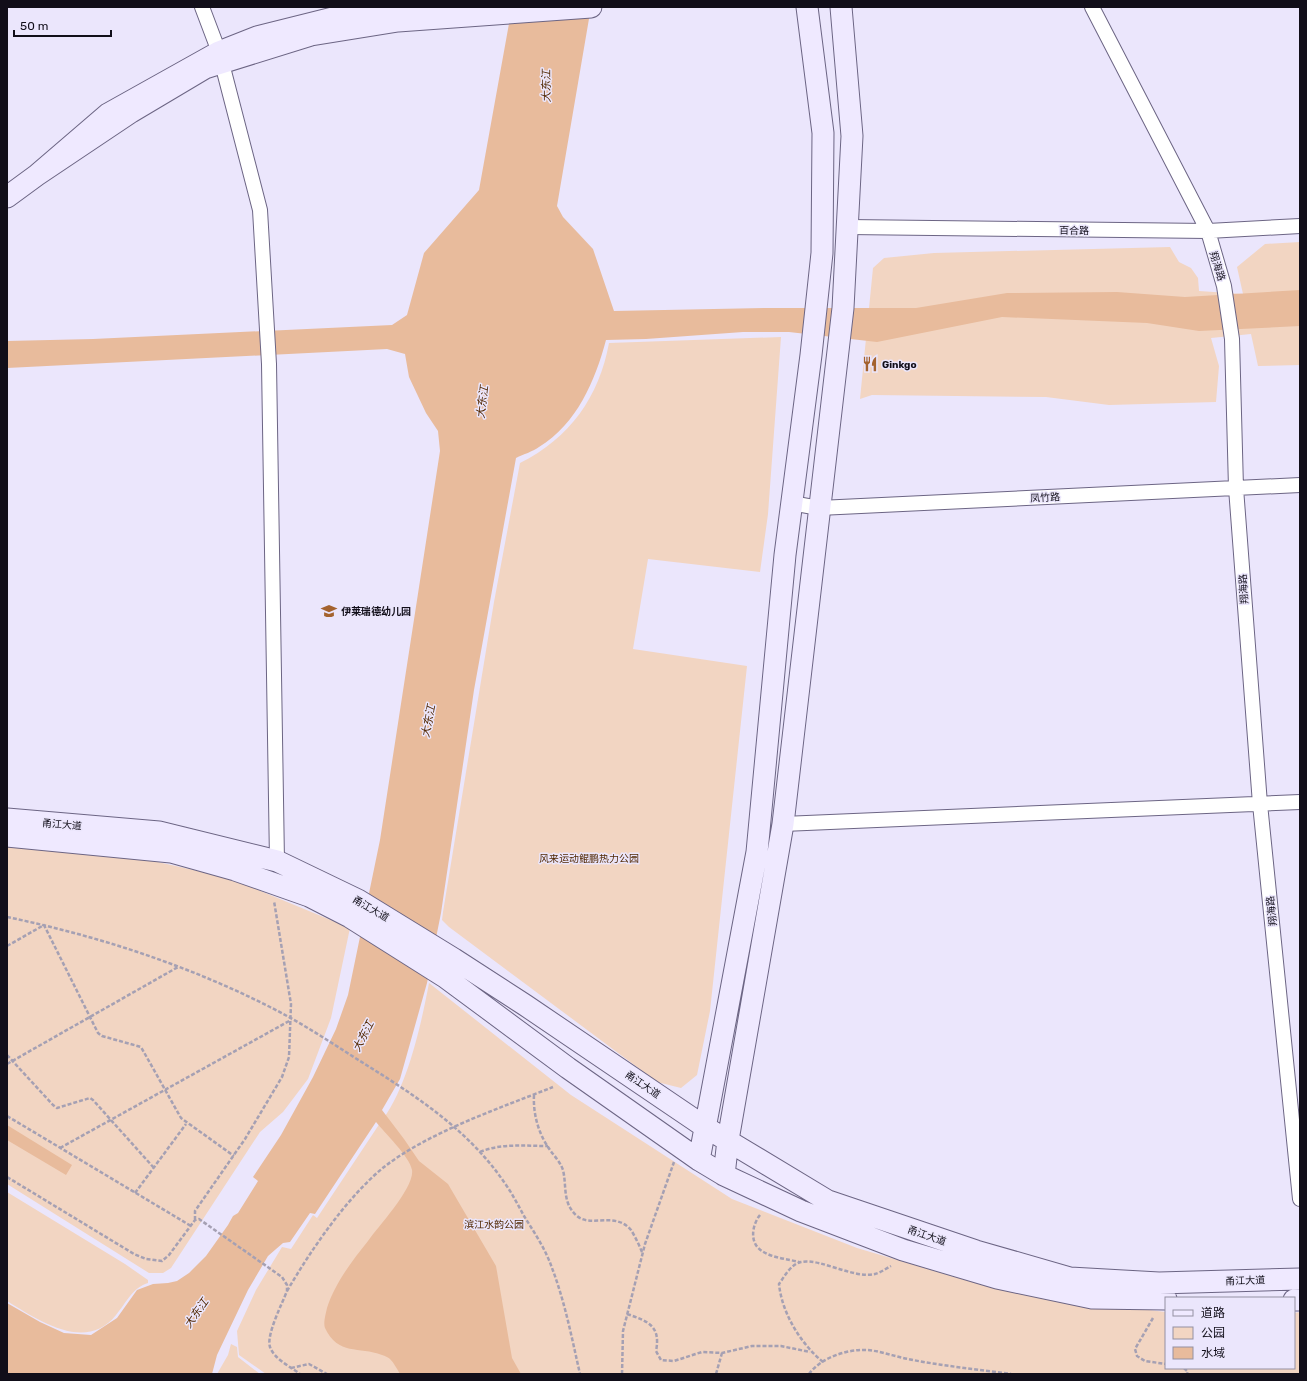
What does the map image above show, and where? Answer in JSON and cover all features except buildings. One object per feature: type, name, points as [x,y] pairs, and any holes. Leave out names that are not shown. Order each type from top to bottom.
[{"type":"street","points":[[202,7],[221,57],[260,210],[268,364],[277,861]]},
{"type":"street","points":[[7,197],[37,175],[108,114],[221,57],[257,37],[357,12],[434,7]]},
{"type":"street","points":[[221,57],[311,35],[398,21],[591,7]]},
{"type":"street","points":[[699,1160],[757,852],[791,503],[811,355],[822,253],[823,133],[807,7]]},
{"type":"street","points":[[724,1175],[728,1140],[783,824],[843,308],[852,136],[841,7]]},
{"type":"street","name":"翔海路","points":[[1092,7],[1208,231],[1224,286],[1232,339],[1236,488],[1260,804],[1300,1199]]},
{"type":"street","name":"百合路","points":[[848,227],[1208,231],[1300,226]]},
{"type":"street","name":"凤竹路","points":[[791,503],[819,508],[1300,485]]},
{"type":"street","points":[[783,824],[1300,802]]},
{"type":"street","name":"甬江大道","points":[[7,819],[159,832],[277,861],[450,968],[525,1005],[705,1127],[828,1201],[976,1251],[1070,1278],[1159,1283],[1300,1279]]},
{"type":"street","name":"甬江大道","points":[[7,836],[171,852],[235,870],[366,916]]},
{"type":"street","name":"甬江大道","points":[[450,968],[568,1068],[680,1147],[724,1175],[801,1211],[903,1250],[998,1278],[1092,1298],[1165,1299]]},
{"type":"path","points":[[7,1177],[134,1254],[146,1259],[162,1260],[170,1255],[195,1220],[195,1211],[234,1156],[282,1077],[289,1057],[292,1019],[291,1004],[274,900]]},
{"type":"path","points":[[7,917],[44,925],[156,958],[214,981],[292,1019],[414,1094],[455,1127],[480,1152],[504,1182],[552,1266],[562,1299],[580,1374]]},
{"type":"path","points":[[44,925],[89,1018],[102,1036],[142,1047],[181,1118],[186,1124],[234,1156]]},
{"type":"path","points":[[7,946],[44,925]]},
{"type":"path","points":[[7,1064],[178,967]]},
{"type":"path","points":[[60,1148],[292,1019]]},
{"type":"path","points":[[7,1055],[52,1105],[57,1108],[90,1098],[93,1100],[112,1119],[154,1168]]},
{"type":"path","points":[[300,1374],[276,1357],[270,1347],[270,1335],[287,1292],[309,1257],[362,1187],[384,1167],[419,1145],[455,1127],[553,1087]]},
{"type":"path","points":[[534,1095],[535,1115],[548,1146],[558,1159],[563,1171],[565,1197],[574,1213],[578,1217],[590,1220],[617,1220],[630,1230],[643,1252]]},
{"type":"path","points":[[7,1116],[191,1226]]},
{"type":"path","points":[[135,1193],[186,1124]]},
{"type":"path","points":[[480,1152],[489,1148],[509,1146],[548,1146]]},
{"type":"path","points":[[622,1374],[623,1331],[627,1314],[643,1252],[680,1147]]},
{"type":"path","points":[[760,1215],[755,1222],[753,1231],[755,1242],[762,1251],[800,1262],[812,1262],[857,1273],[875,1274],[892,1266]]},
{"type":"path","points":[[195,1220],[199,1219],[282,1277],[287,1285],[287,1292]]},
{"type":"path","points":[[800,1262],[788,1271],[779,1284],[781,1300],[787,1315],[810,1352],[822,1362]]},
{"type":"path","points":[[627,1314],[648,1321],[655,1330],[658,1341],[656,1352],[661,1360],[674,1361],[702,1352],[722,1353],[736,1348],[752,1346],[781,1346],[810,1352]]},
{"type":"path","points":[[1153,1318],[1135,1349],[1137,1356],[1145,1361],[1165,1364]]},
{"type":"path","points":[[809,1374],[814,1367],[822,1362],[845,1352],[861,1350],[908,1359],[1011,1374]]},
{"type":"path","points":[[716,1374],[722,1353]]},
{"type":"path","points":[[291,1368],[309,1364],[327,1374]]},
{"type":"green space","points":[[1300,242],[1300,365],[1258,366],[1251,334],[1211,338],[1219,366],[1216,402],[1109,405],[1046,397],[872,395],[860,399],[873,268],[884,258],[934,253],[1170,247],[1179,262],[1191,268],[1198,278],[1199,291],[1243,294],[1237,267],[1265,244]]},
{"type":"green space","name":"风来运动鲲鹏热力公园","points":[[781,337],[768,514],[760,572],[648,559],[633,649],[747,666],[710,1011],[697,1075],[681,1088],[657,1082],[449,927],[442,920],[443,912],[494,602],[520,463],[538,453],[554,441],[580,414],[598,381],[609,343]]},
{"type":"green space","points":[[7,847],[149,860],[229,878],[350,928],[331,1018],[308,1079],[283,1112],[260,1132],[171,1268],[163,1273],[149,1273],[7,1184]]},
{"type":"green space","name":"滨江水韵公园","points":[[429,983],[571,1095],[732,1199],[857,1248],[965,1280],[1064,1300],[1165,1312],[1165,1369],[1295,1369],[1295,1313],[1300,1312],[1300,1374],[266,1374],[239,1355],[237,1331],[256,1290],[282,1247],[291,1249],[313,1215],[317,1218],[390,1109],[398,1093],[412,1056]]},
{"type":"green space","points":[[7,1192],[125,1264],[148,1280],[148,1283],[138,1288],[116,1315],[104,1326],[91,1332],[77,1332],[47,1324],[7,1301]]},
{"type":"green space","points":[[231,1344],[237,1347],[238,1357],[260,1374],[217,1374],[228,1355]]},
{"type":"water","name":"大东江","points":[[512,7],[591,7],[557,206],[563,217],[593,249],[614,311],[766,308],[916,308],[1007,293],[1117,292],[1185,297],[1300,290],[1300,326],[1199,331],[1147,323],[1002,317],[877,342],[789,332],[743,332],[646,339],[606,340],[590,386],[574,414],[552,437],[531,452],[516,458],[474,690],[441,913],[427,983],[400,1079],[382,1110],[419,1161],[448,1184],[496,1266],[512,1358],[521,1374],[400,1374],[393,1362],[388,1358],[373,1352],[350,1349],[336,1343],[330,1337],[324,1326],[324,1321],[330,1299],[339,1281],[356,1256],[395,1207],[408,1186],[411,1177],[412,1170],[407,1158],[376,1122],[315,1214],[310,1213],[290,1242],[283,1243],[268,1256],[248,1290],[217,1355],[212,1374],[7,1374],[7,1303],[40,1322],[64,1333],[91,1335],[117,1318],[137,1290],[153,1284],[177,1281],[189,1273],[206,1256],[233,1216],[238,1213],[258,1181],[253,1177],[281,1135],[313,1077],[336,1029],[348,995],[380,840],[440,451],[438,431],[426,413],[409,377],[405,354],[387,349],[7,368],[7,341],[93,339],[392,325],[407,315],[424,253],[479,190]]},
{"type":"water","points":[[7,1125],[72,1165],[66,1175],[7,1140]]},
{"type":"place","name":"Ginkgo","points":[[870,364]]},
{"type":"place","name":"伊莱瑞德幼儿园","points":[[329,611]]}]
